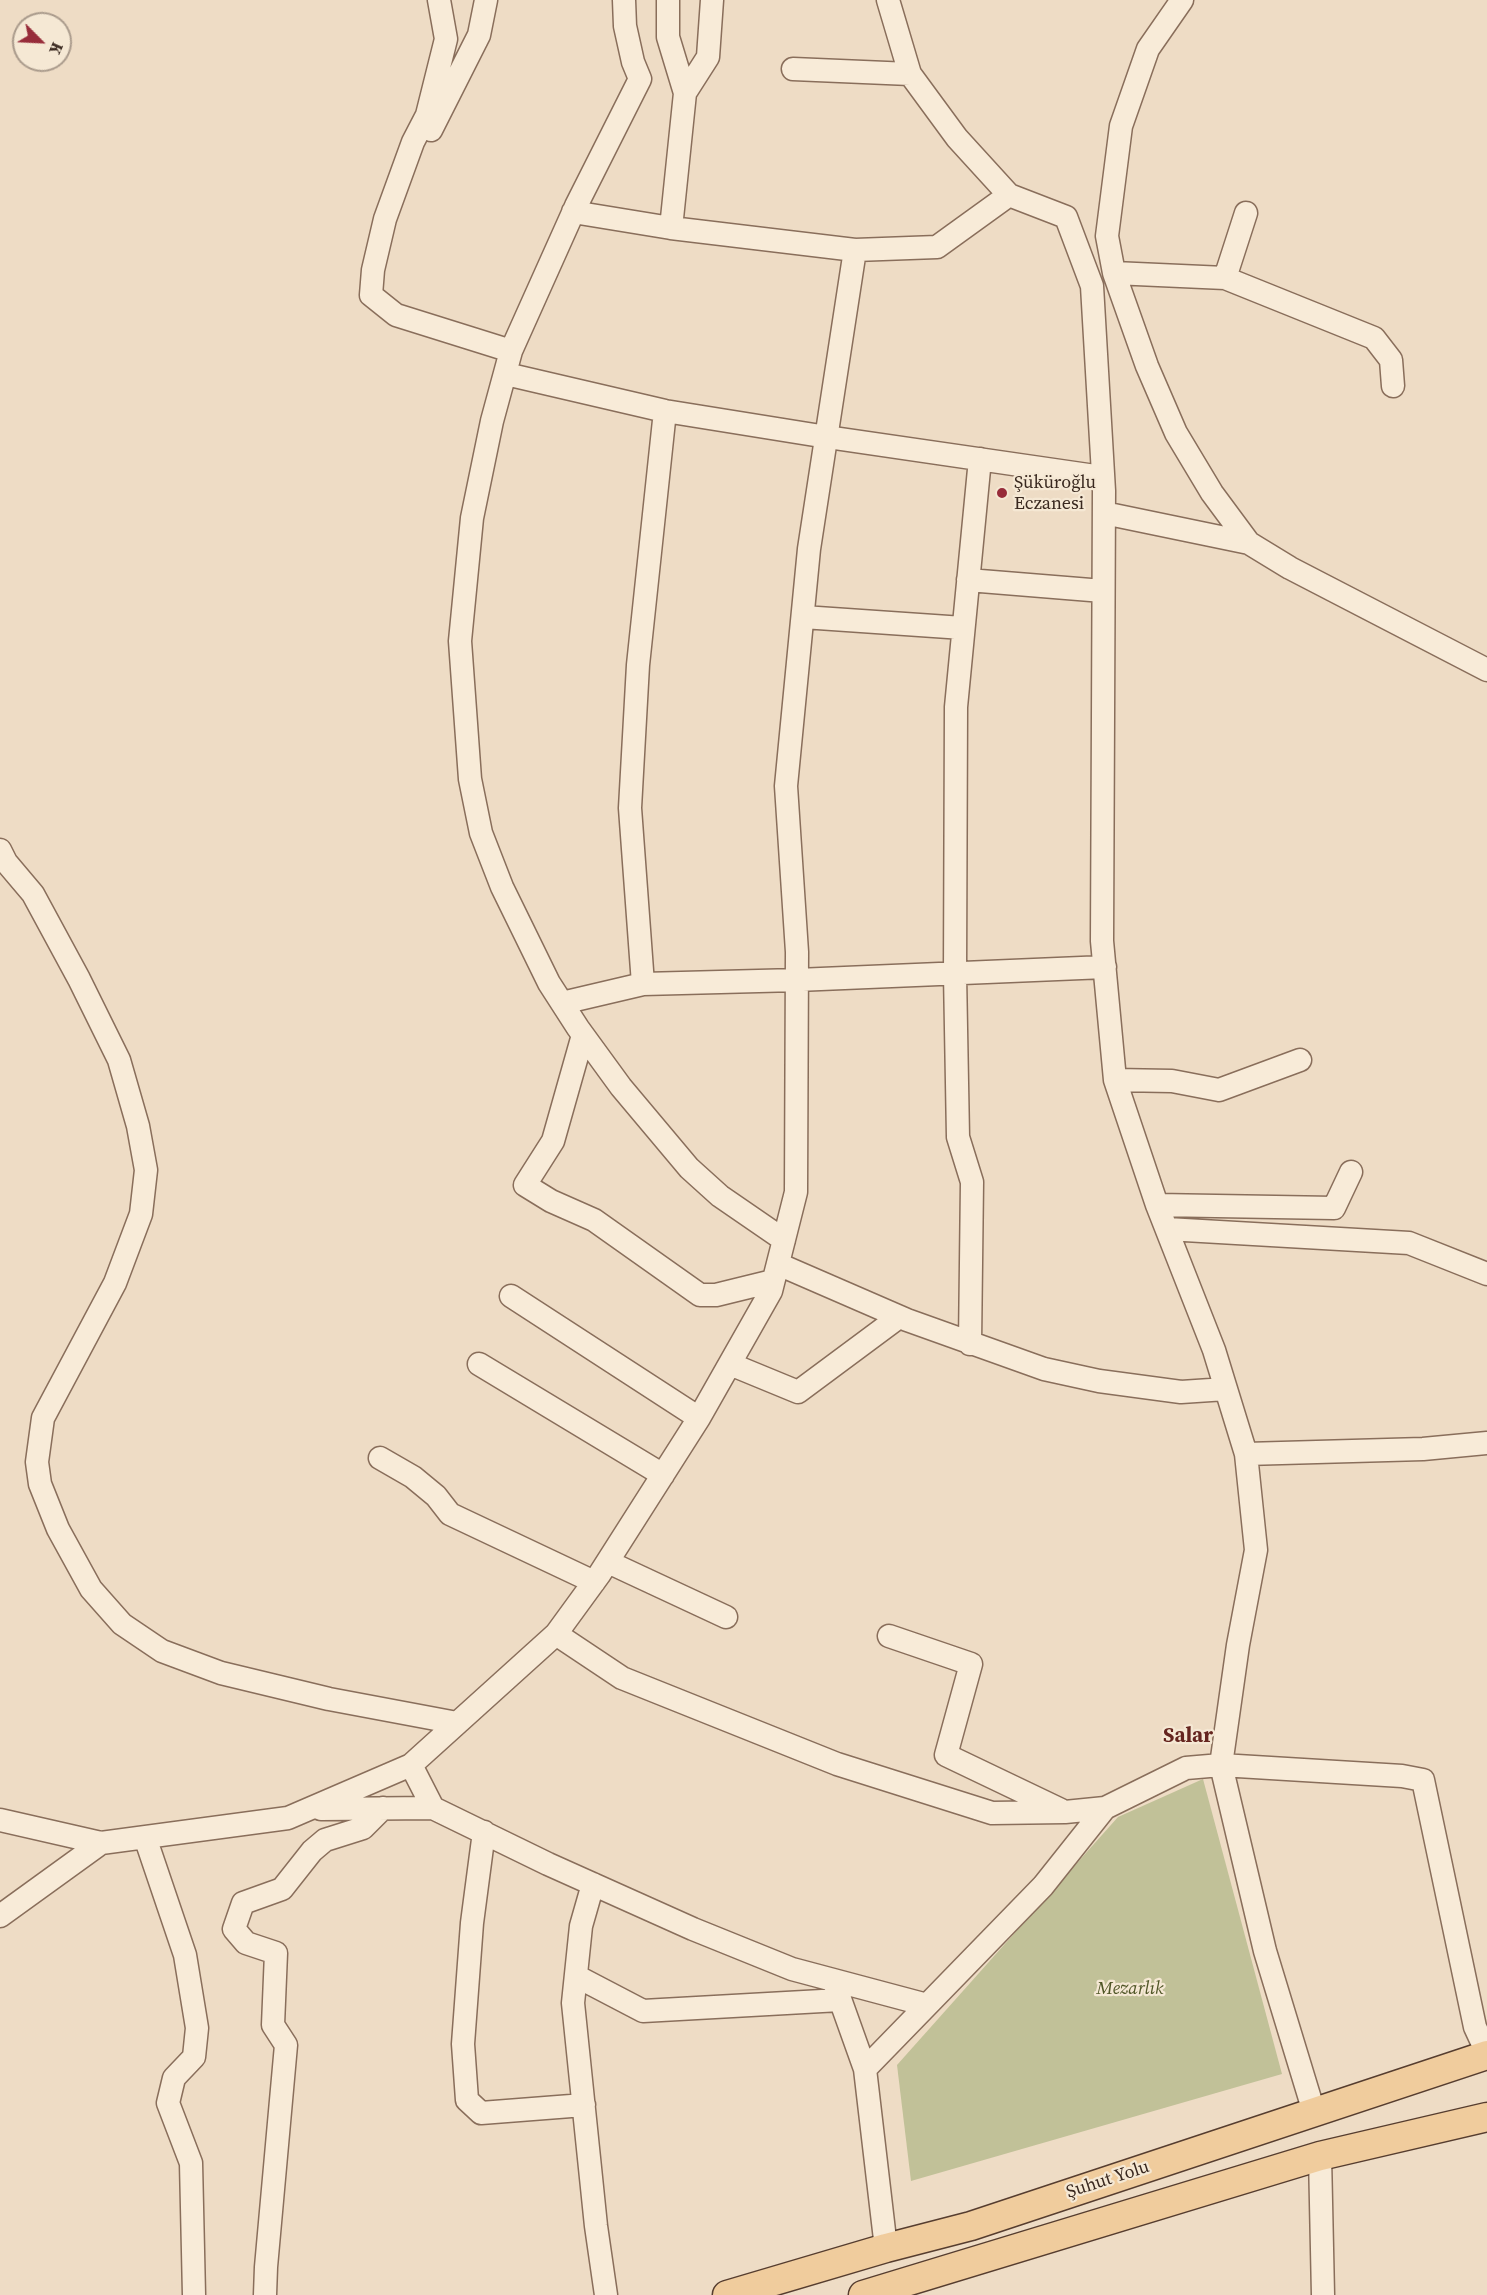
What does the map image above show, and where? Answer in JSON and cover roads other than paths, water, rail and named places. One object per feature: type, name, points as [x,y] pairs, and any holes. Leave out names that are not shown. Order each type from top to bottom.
[{"type":"main road","name":"Şuhut Yolu","points":[[727,2295],[886,2248],[971,2226],[1487,2054]]},
{"type":"main road","points":[[863,2295],[913,2287],[1320,2156],[1487,2117]]},
{"type":"street","points":[[439,0],[446,39],[427,115],[413,142],[385,219],[373,270],[371,295],[396,315],[511,351]]},
{"type":"street","points":[[413,142],[433,129],[443,110],[479,35],[486,0]]},
{"type":"street","points":[[624,0],[625,26],[633,63],[640,79],[573,212],[511,351],[492,421],[472,518],[460,641],[470,779],[481,833],[502,887],[549,982],[583,1035],[621,1087],[689,1168],[720,1196],[784,1240]]},
{"type":"street","points":[[668,0],[668,37],[685,93],[671,228]]},
{"type":"street","points":[[685,93],[708,57],[712,0]]},
{"type":"street","points":[[888,0],[910,74],[957,138],[1009,195],[1066,217],[1092,286],[1104,513],[1102,940],[1115,1080],[1157,1205],[1214,1350],[1246,1454],[1256,1550],[1238,1645],[1221,1766],[1265,1951],[1314,2112]]},
{"type":"street","points":[[1182,0],[1148,49],[1121,126],[1107,236],[1114,273],[1147,366],[1176,434],[1212,494],[1249,543]]},
{"type":"street","points":[[793,69],[910,74]]},
{"type":"street","points":[[573,212],[671,228],[855,250],[937,247],[1009,195]]},
{"type":"street","points":[[1225,278],[1246,213]]},
{"type":"street","points":[[0,1820],[102,1843],[145,1838],[288,1818],[411,1765],[556,1634],[608,1562],[699,1418],[771,1292],[796,1192],[797,980],[786,786],[809,549],[855,250]]},
{"type":"street","points":[[1114,273],[1225,278],[1374,338],[1391,360],[1394,386]]},
{"type":"street","points":[[506,375],[665,411],[827,438],[1102,477]]},
{"type":"street","points":[[643,984],[630,808],[638,665],[665,411]]},
{"type":"street","points":[[970,1344],[972,1182],[958,1137],[955,974],[956,707],[980,459]]},
{"type":"street","points":[[1104,513],[1249,543],[1290,568],[1487,670]]},
{"type":"street","points":[[968,580],[1103,591]]},
{"type":"street","points":[[803,617],[963,628]]},
{"type":"street","points":[[0,850],[6,862],[33,894],[80,979],[119,1060],[138,1126],[146,1170],[141,1214],[115,1283],[43,1418],[37,1462],[40,1484],[58,1529],[91,1589],[122,1624],[162,1651],[221,1673],[329,1699],[458,1723]]},
{"type":"street","points":[[562,1003],[643,984],[1105,968]]},
{"type":"street","points":[[583,1035],[553,1142],[525,1185],[551,1201],[594,1220],[700,1295],[716,1295],[776,1273],[1044,1369],[1099,1381],[1181,1392],[1226,1389]]},
{"type":"street","points":[[1115,1080],[1172,1081],[1219,1090],[1300,1060]]},
{"type":"street","points":[[1157,1205],[1334,1208],[1351,1172]]},
{"type":"street","points":[[1167,1229],[1409,1243],[1487,1274]]},
{"type":"street","points":[[511,1296],[699,1418]]},
{"type":"street","points":[[730,1364],[798,1392],[899,1317]]},
{"type":"street","points":[[479,1364],[663,1475]]},
{"type":"street","points":[[1246,1454],[1424,1449],[1487,1443]]},
{"type":"street","points":[[380,1458],[413,1477],[436,1496],[450,1514],[594,1582]]},
{"type":"street","points":[[608,1562],[726,1617]]},
{"type":"street","points":[[556,1634],[622,1678],[837,1764],[992,1813],[1065,1812],[1105,1808],[1186,1768],[1221,1766],[1402,1776],[1423,1780],[1475,2027],[1487,2054]]},
{"type":"street","points":[[889,1636],[971,1664],[946,1755],[1065,1812]]},
{"type":"street","points":[[411,1765],[433,1808]]},
{"type":"street","points":[[265,2295],[286,2046],[273,2025],[276,1953],[246,1943],[234,1929],[243,1904],[282,1889],[312,1851],[325,1840],[363,1828],[383,1808]]},
{"type":"street","points":[[309,1809],[433,1808],[593,1884],[837,1990],[927,2005]]},
{"type":"street","points":[[865,2069],[1043,1886],[1105,1808]]},
{"type":"street","points":[[484,1832],[472,1923],[463,2044],[467,2100],[481,2113],[584,2105]]},
{"type":"street","points":[[145,1838],[185,1954],[197,2028],[194,2056],[174,2079],[168,2103],[191,2163],[194,2295]]},
{"type":"street","points":[[0,1917],[102,1843]]},
{"type":"street","points":[[593,1884],[581,1926],[573,2003],[596,2226],[606,2295]]},
{"type":"street","points":[[576,1976],[643,2011],[837,1990]]},
{"type":"street","points":[[837,1990],[865,2069],[886,2248]]},
{"type":"street","points":[[1320,2156],[1323,2295]]},
{"type":"place","name":"Şüküroğlu Eczanesi","points":[[1002,493]]},
{"type":"district","name":"Salar","points":[[1188,1737]]},
{"type":"park label","name":"Mezarlık","points":[[1130,1989]]}]
